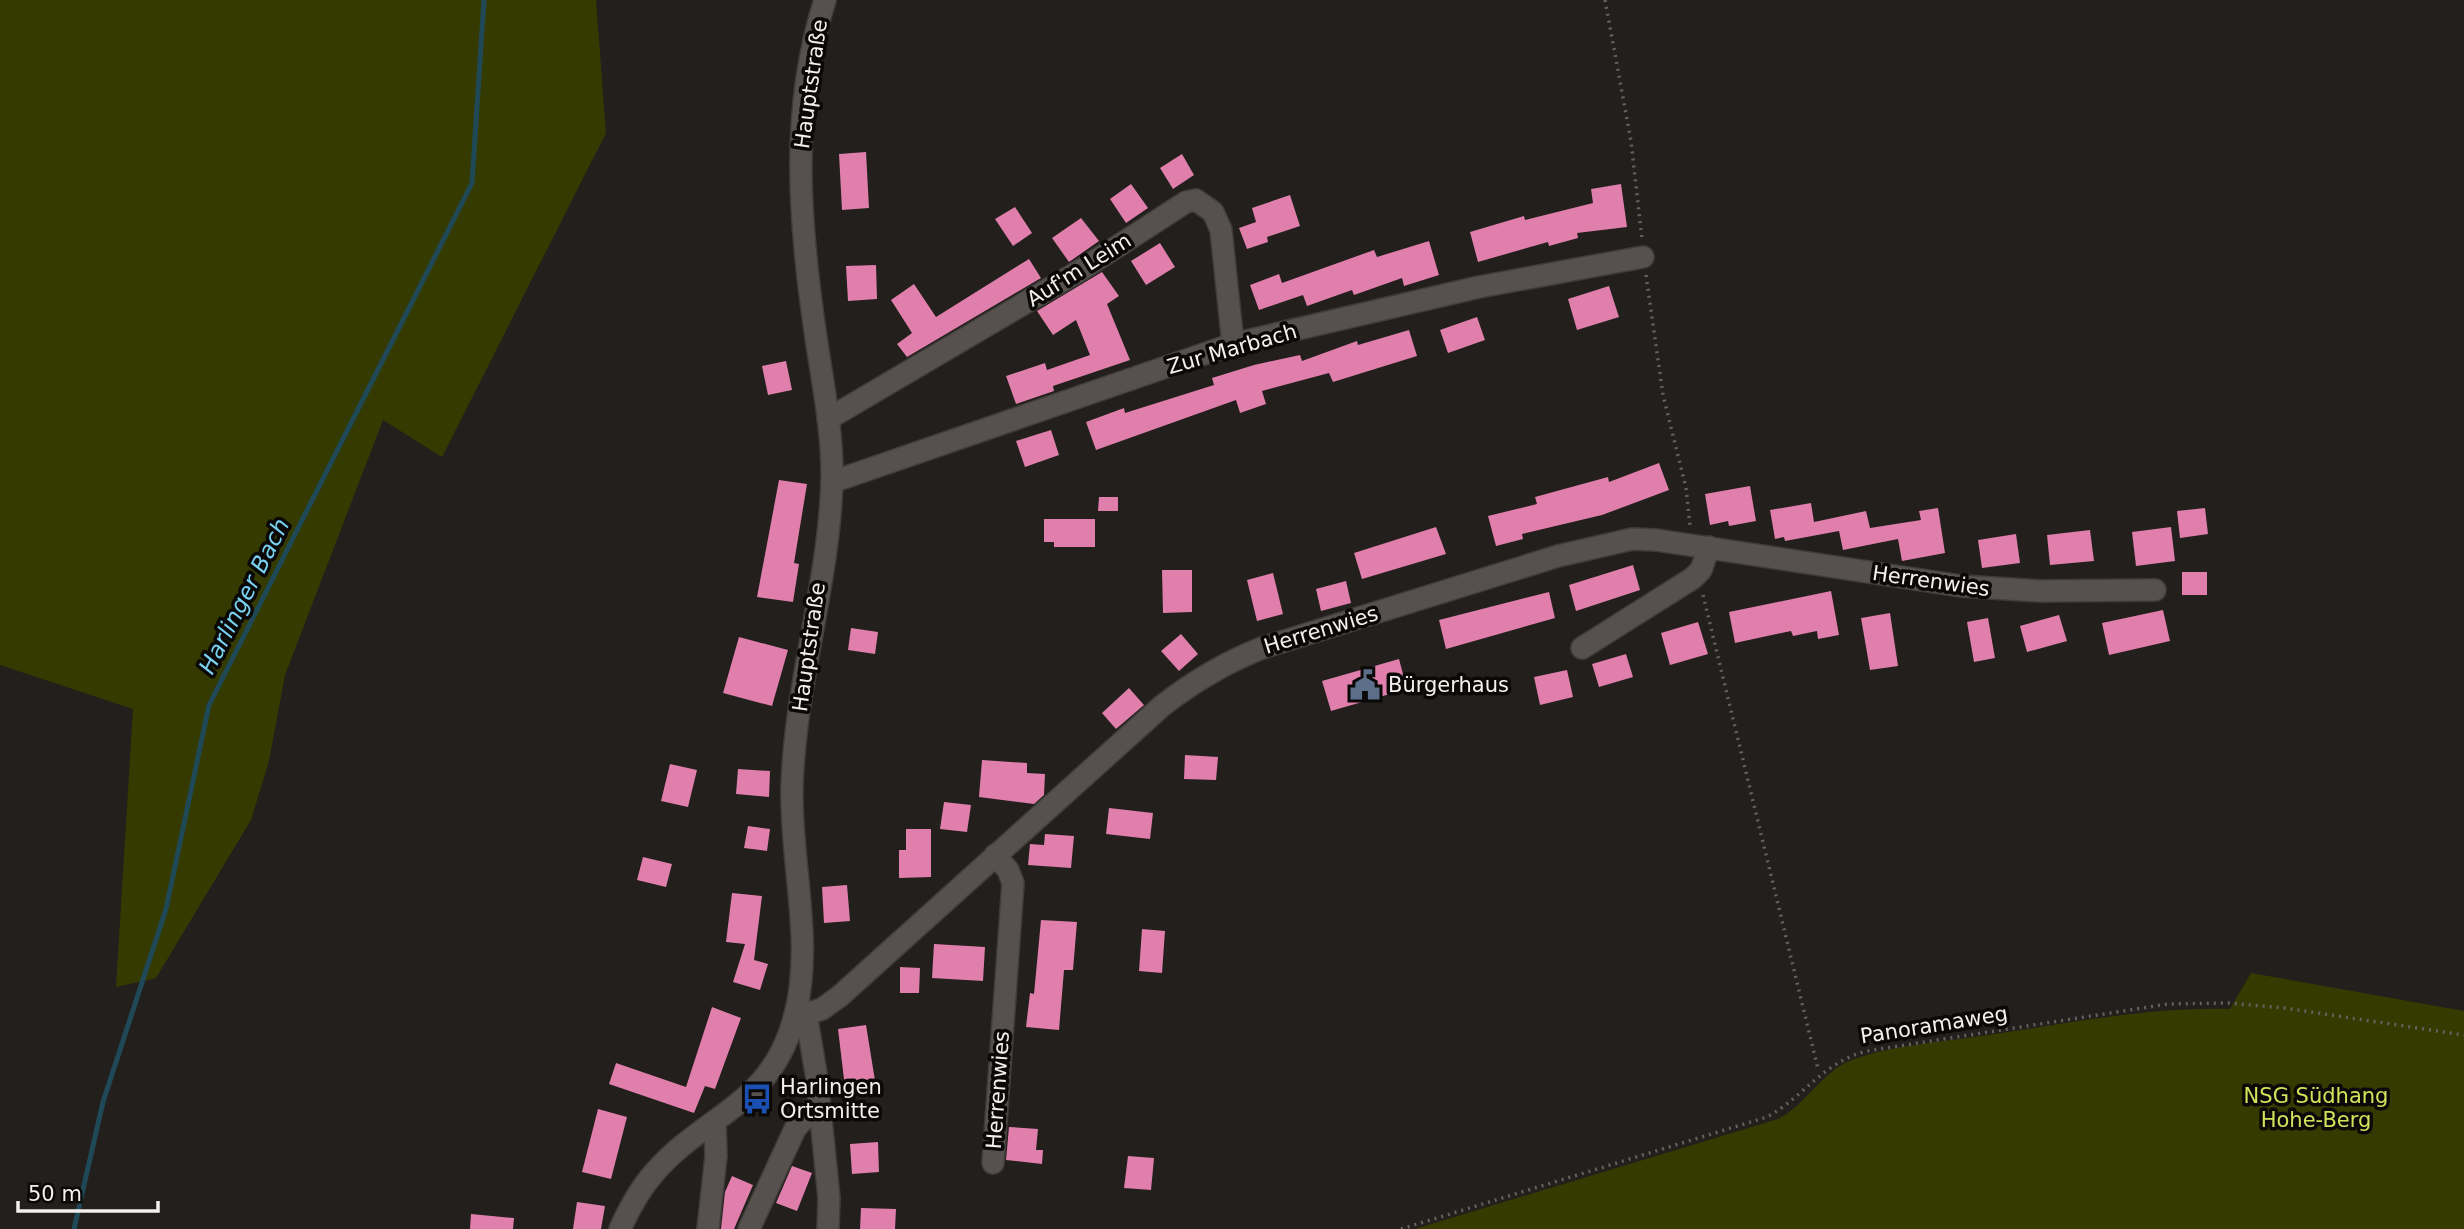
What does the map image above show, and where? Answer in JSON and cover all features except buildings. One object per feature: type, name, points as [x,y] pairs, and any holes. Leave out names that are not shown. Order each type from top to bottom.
[{"type":"street","name":"Hauptstraße","points":[[620,1229],[654,1172],[751,1094],[768,1074],[800,1016],[802,983],[792,786],[832,482],[828,419],[810,294],[799,180],[807,78],[814,34],[825,0]]},
{"type":"street","name":"Auf'm Leim","points":[[828,419],[1081,270],[1186,202],[1196,200],[1213,212],[1221,230],[1233,344]]},
{"type":"street","name":"Zur Marbach","points":[[832,482],[1233,344],[1479,287],[1643,257]]},
{"type":"street","name":"Herrenwies","points":[[800,1016],[822,1009],[841,996],[1162,706],[1196,680],[1230,660],[1558,556],[1632,539],[1700,546],[2001,590],[2155,590]]},
{"type":"street","points":[[1582,648],[1693,578],[1701,570],[1700,546]]},
{"type":"street","name":"Herrenwies","points":[[993,1163],[1013,883],[1008,870],[995,855]]},
{"type":"street","points":[[800,1016],[814,1052],[829,1198],[828,1229]]},
{"type":"street","points":[[749,1229],[795,1129],[818,1103]]},
{"type":"street","points":[[708,1229],[716,1156],[715,1124]]},
{"type":"path","points":[[1605,0],[1631,141],[1643,257],[1663,395],[1700,546]]},
{"type":"path","points":[[1693,578],[1702,591],[1818,1069]]},
{"type":"path","name":"Panoramaweg","points":[[1401,1229],[1767,1117],[1799,1096],[1826,1069],[1845,1057],[1867,1051],[2168,1004],[2228,1003],[2284,1008],[2464,1035]]},
{"type":"green space","points":[[0,0],[596,0],[606,133],[442,457],[383,420],[285,675],[269,761],[251,820],[156,978],[116,987],[133,709],[0,665]]},
{"type":"green space","name":"NSG Südhang Hohe-Berg","points":[[2251,973],[2464,1011],[2464,1229],[1415,1229],[1778,1119],[1788,1113],[1831,1072],[1867,1055],[1916,1045],[2106,1017],[2230,1009]]},
{"type":"waterway","name":"Harlinger Bach","points":[[74,1229],[103,1102],[166,909],[209,705],[472,183],[484,0]]},
{"type":"place","name":"Bürgerhaus","points":[[1365,685]]},
{"type":"place","name":"Harlingen Ortsmitte","points":[[757,1099]]}]
